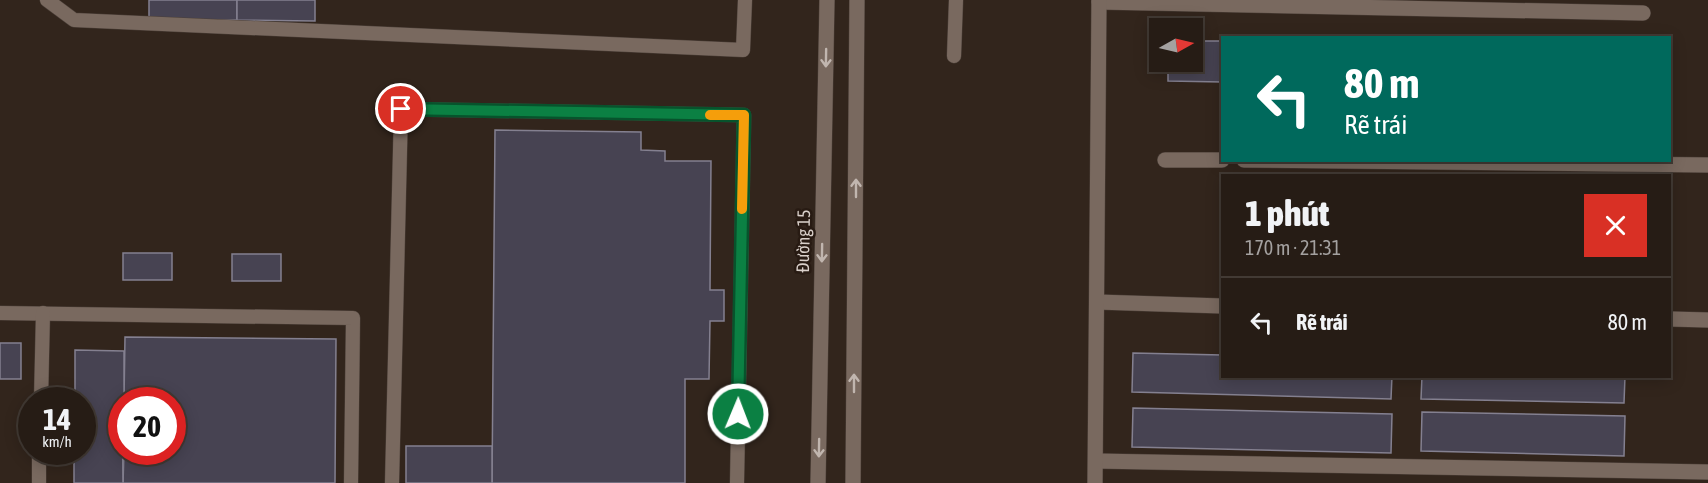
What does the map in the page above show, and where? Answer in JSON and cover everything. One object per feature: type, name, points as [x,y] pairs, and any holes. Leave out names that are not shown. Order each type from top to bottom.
[{"type":"street","name":"Đường 15","points":[[818,483],[827,0]]},
{"type":"street","points":[[853,483],[857,0]]},
{"type":"street","points":[[1095,483],[1099,1],[1643,14]]},
{"type":"street","points":[[1165,160],[1221,160]]},
{"type":"street","points":[[1430,162],[1708,165]]},
{"type":"street","points":[[1097,302],[1221,306]]},
{"type":"street","points":[[1671,319],[1708,320]]},
{"type":"street","points":[[1096,461],[1708,472]]},
{"type":"lane","points":[[47,0],[74,20],[743,50],[744,0]]},
{"type":"lane","points":[[954,56],[956,0]]},
{"type":"lane","points":[[392,483],[401,109],[744,115],[737,483]]},
{"type":"lane","points":[[0,313],[353,318],[351,483]]},
{"type":"lane","points":[[41,387],[43,314]]},
{"type":"lane","points":[[39,465],[39,483]]},
{"type":"building","points":[[149,0],[237,0],[237,20],[149,20]]},
{"type":"building","points":[[237,0],[315,0],[315,21],[237,20]]},
{"type":"building","points":[[1203,41],[1221,41],[1221,82],[1168,81],[1168,72],[1203,72]]},
{"type":"building","points":[[495,130],[641,132],[641,150],[665,151],[665,161],[711,161],[710,290],[724,290],[724,321],[710,321],[709,379],[685,379],[685,483],[492,483]]},
{"type":"building","points":[[123,253],[172,253],[172,280],[123,280]]},
{"type":"building","points":[[232,254],[281,254],[281,281],[232,281]]},
{"type":"building","points":[[125,337],[336,339],[335,483],[123,483],[124,465],[186,465],[186,387],[124,387]]},
{"type":"building","points":[[0,343],[21,343],[21,379],[0,379]]},
{"type":"building","points":[[75,350],[124,351],[124,387],[108,387],[108,465],[123,465],[123,483],[74,483],[74,465],[96,465],[96,387],[75,387]]},
{"type":"building","points":[[1133,353],[1221,355],[1221,378],[1392,378],[1391,399],[1132,392]]},
{"type":"building","points":[[1422,378],[1625,378],[1624,403],[1421,399]]},
{"type":"building","points":[[1133,408],[1392,414],[1391,453],[1132,447]]},
{"type":"building","points":[[1422,412],[1625,416],[1624,456],[1421,451]]},
{"type":"building","points":[[406,446],[492,446],[492,483],[406,483]]},
{"type":"slow traffic","points":[[710,115],[744,115],[742,209]]},
{"type":"route","points":[[401,109],[744,115],[738,414]]}]
